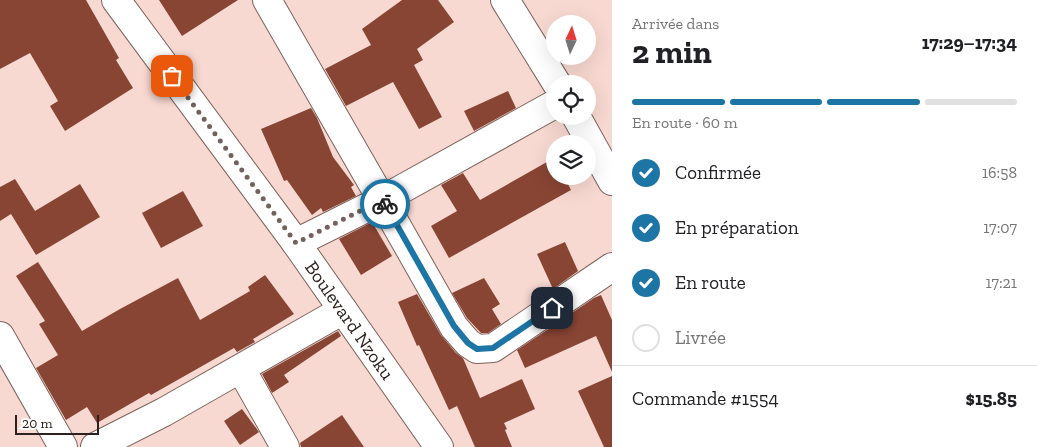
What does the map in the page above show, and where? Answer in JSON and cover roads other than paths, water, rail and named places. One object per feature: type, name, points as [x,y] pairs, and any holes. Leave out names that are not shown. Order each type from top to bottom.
[{"type":"street","name":"Boulevard Nzoku","points":[[116,0],[296,243],[439,447]]},
{"type":"street","points":[[267,0],[454,326],[468,343],[477,349],[493,348],[612,268]]},
{"type":"street","points":[[505,0],[551,75]]},
{"type":"street","points":[[296,243],[382,200],[546,109]]},
{"type":"street","points":[[581,125],[612,181]]},
{"type":"street","points":[[95,447],[164,412],[343,310]]},
{"type":"street","points":[[0,336],[63,447]]},
{"type":"street","points":[[241,369],[285,447]]}]
